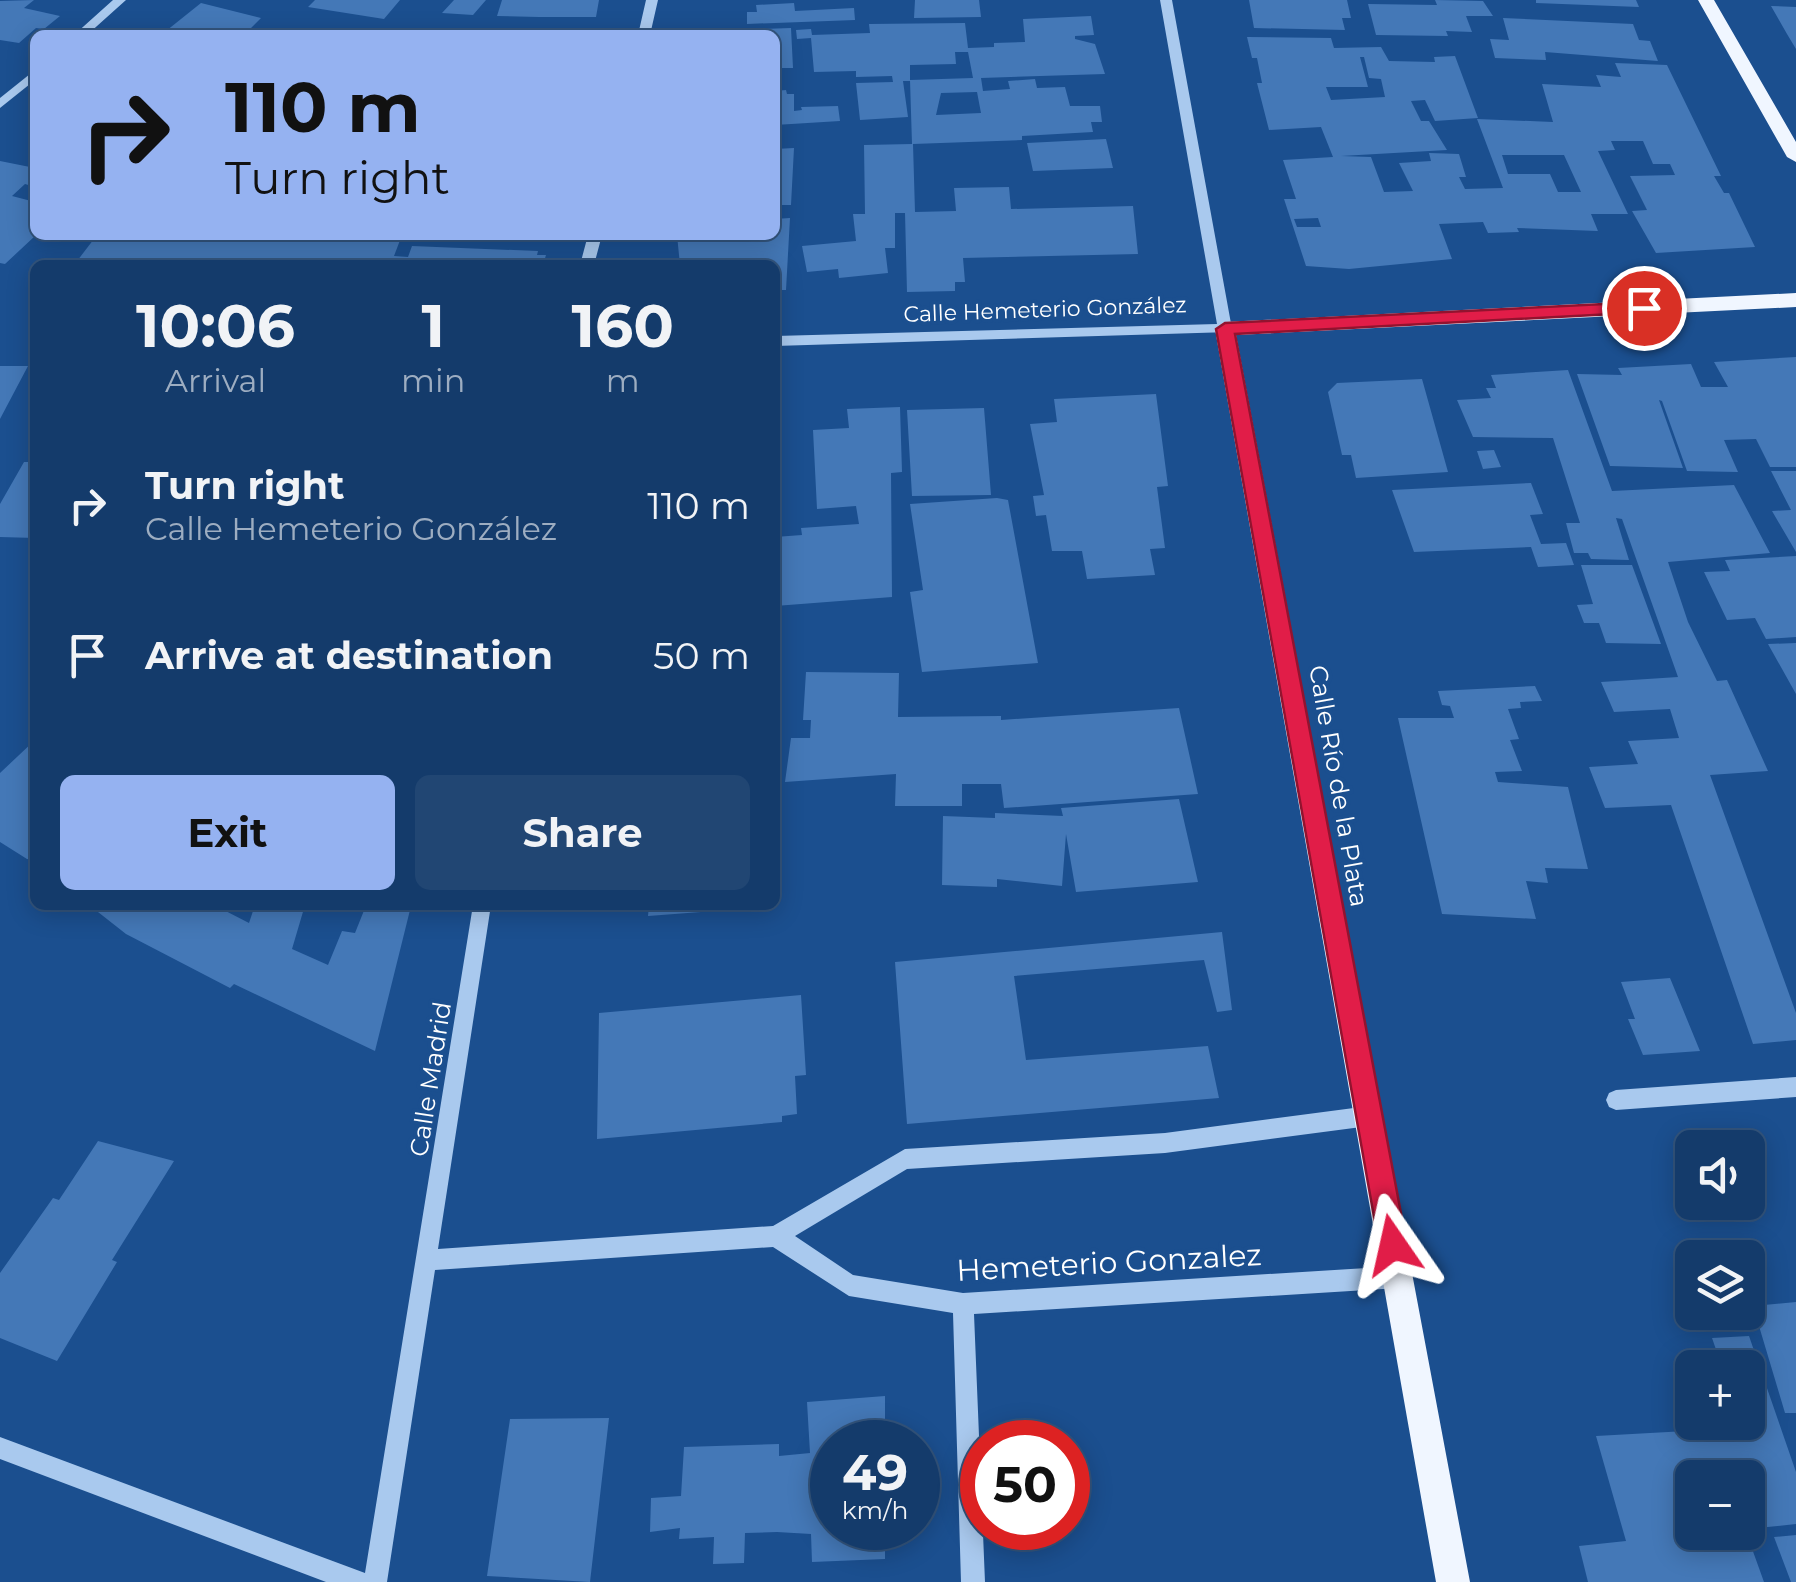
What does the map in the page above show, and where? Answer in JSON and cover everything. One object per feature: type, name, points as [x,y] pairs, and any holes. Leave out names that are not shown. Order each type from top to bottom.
[{"type":"main road","points":[[1706,0],[1796,158]]},
{"type":"main road","name":"Calle Hemeterio González","points":[[1225,329],[1796,300]]},
{"type":"main road","name":"Calle Río de la Plata","points":[[1225,329],[1453,1582]]},
{"type":"street","points":[[86,30],[120,0]]},
{"type":"street","points":[[645,30],[652,0]]},
{"type":"street","name":"Calle Río de la Plata","points":[[1166,0],[1225,329]]},
{"type":"street","points":[[0,104],[30,78]]},
{"type":"street","name":"Calle Hemeterio González","points":[[780,341],[1225,329]]},
{"type":"street","name":"Calle Madrid","points":[[375,1582],[481,910]]},
{"type":"street","points":[[1616,1100],[1796,1087]]},
{"type":"street","points":[[428,1260],[776,1236],[906,1158],[1165,1143],[1368,1116]]},
{"type":"street","name":"Hemeterio Gonzalez","points":[[776,1236],[849,1285],[963,1304],[1399,1277]]},
{"type":"street","points":[[963,1304],[973,1582]]},
{"type":"street","points":[[0,1448],[358,1582]]},
{"type":"building","points":[[34,0],[24,8],[60,16],[44,29],[30,30],[19,43],[0,40],[0,1]]},
{"type":"building","points":[[315,0],[400,0],[384,19],[308,7]]},
{"type":"building","points":[[454,0],[486,0],[473,15],[442,13]]},
{"type":"building","points":[[502,0],[599,0],[596,17],[539,17],[497,16]]},
{"type":"building","points":[[915,0],[979,0],[981,17],[914,18]]},
{"type":"building","points":[[1249,0],[1347,0],[1351,18],[1342,18],[1345,30],[1254,28]]},
{"type":"building","points":[[1435,0],[1483,1],[1493,16],[1466,16],[1472,32],[1446,31],[1448,36],[1376,35],[1368,4],[1437,5]]},
{"type":"building","points":[[1636,0],[1639,7],[1536,3]]},
{"type":"building","points":[[201,3],[261,18],[249,30],[167,30]]},
{"type":"building","points":[[794,3],[795,11],[854,8],[855,20],[747,24],[747,12],[757,12],[756,5]]},
{"type":"building","points":[[1771,6],[1796,7],[1796,49],[1787,34]]},
{"type":"building","points":[[1091,16],[1094,35],[1075,39],[1095,44],[1105,74],[981,78],[983,91],[1010,89],[1008,81],[1035,79],[1037,88],[1065,87],[1070,106],[1100,106],[1102,122],[1091,122],[1093,132],[1022,136],[1022,140],[913,144],[915,212],[956,211],[954,188],[1009,187],[1011,209],[1133,206],[1138,254],[963,258],[965,282],[955,282],[955,291],[907,292],[905,213],[895,213],[895,248],[885,248],[888,273],[839,278],[838,269],[807,272],[802,246],[856,241],[853,214],[865,214],[864,145],[912,144],[910,80],[903,81],[908,117],[860,120],[856,83],[893,82],[892,76],[856,77],[856,71],[814,72],[811,38],[797,39],[796,30],[811,29],[812,35],[870,33],[869,24],[965,23],[968,48],[994,47],[994,43],[1025,42],[1023,19]],"holes":[[[955,52],[968,52],[973,78],[910,80],[910,65],[956,64]],[[977,92],[981,113],[936,115],[941,93]]]},
{"type":"building","points":[[1503,18],[1633,24],[1639,40],[1650,41],[1658,61],[1545,52],[1546,60],[1495,58],[1490,39],[1509,40]]},
{"type":"building","points":[[791,28],[793,68],[780,68],[780,30],[738,30]]},
{"type":"building","points":[[1247,37],[1331,38],[1334,48],[1381,47],[1389,61],[1435,62],[1434,57],[1455,56],[1478,118],[1435,121],[1425,100],[1411,101],[1421,121],[1429,121],[1447,150],[1341,156],[1371,157],[1384,192],[1413,191],[1399,163],[1431,161],[1429,153],[1459,154],[1466,177],[1459,177],[1465,189],[1503,188],[1477,119],[1553,122],[1542,84],[1601,87],[1596,75],[1621,77],[1615,63],[1667,65],[1721,176],[1714,176],[1724,193],[1729,193],[1755,247],[1656,253],[1632,211],[1647,210],[1630,176],[1675,175],[1670,164],[1653,164],[1643,141],[1611,141],[1615,150],[1598,151],[1628,214],[1591,214],[1598,231],[1517,228],[1519,232],[1488,233],[1483,222],[1439,224],[1452,259],[1349,269],[1306,266],[1284,199],[1296,199],[1283,160],[1333,157],[1321,127],[1269,130],[1257,83],[1262,83],[1257,58],[1252,58]],"holes":[[[1360,57],[1364,57],[1369,78],[1381,79],[1385,97],[1331,100],[1326,87],[1368,87]],[[1502,155],[1564,155],[1581,192],[1558,192],[1550,174],[1508,174]],[[1318,218],[1321,227],[1297,227],[1294,219]]]},
{"type":"building","points":[[780,91],[794,94],[794,111],[802,110],[801,107],[838,106],[840,121],[780,125]]},
{"type":"building","points":[[1106,139],[1113,168],[1033,171],[1027,143]]},
{"type":"building","points":[[794,148],[791,205],[780,205],[780,149]]},
{"type":"building","points":[[0,161],[30,167],[30,186],[25,184],[12,196],[30,201],[31,240],[5,264],[0,263]]},
{"type":"building","points":[[790,218],[786,290],[780,290],[780,260],[680,260],[678,240],[780,240],[780,219]]},
{"type":"building","points":[[93,240],[400,240],[394,256],[408,257],[412,246],[538,251],[537,255],[546,255],[544,260],[78,260]]},
{"type":"building","points":[[1796,357],[1796,467],[1770,467],[1756,439],[1724,440],[1738,472],[1687,471],[1659,400],[1683,468],[1610,466],[1577,374],[1622,375],[1618,368],[1691,364],[1701,387],[1728,387],[1714,362]]},
{"type":"building","points":[[0,366],[28,366],[0,419]]},
{"type":"building","points":[[1568,370],[1612,491],[1734,485],[1770,553],[1668,562],[1688,622],[1717,681],[1727,680],[1768,771],[1710,775],[1796,1013],[1796,1040],[1753,1044],[1671,805],[1605,808],[1589,767],[1638,764],[1628,741],[1679,738],[1670,709],[1614,712],[1601,682],[1678,677],[1622,519],[1616,518],[1629,560],[1591,559],[1588,553],[1574,553],[1566,523],[1580,523],[1553,438],[1473,437],[1457,400],[1491,398],[1486,388],[1496,388],[1491,375]]},
{"type":"building","points":[[1422,379],[1448,472],[1356,478],[1351,455],[1342,455],[1328,392],[1337,383]]},
{"type":"building","points":[[1156,394],[1168,486],[1157,487],[1165,548],[1150,549],[1155,575],[1087,579],[1082,551],[1052,551],[1046,515],[1036,516],[1033,496],[1044,495],[1030,424],[1057,422],[1054,399]]},
{"type":"building","points":[[900,407],[902,472],[891,473],[892,597],[780,606],[780,537],[802,535],[801,528],[859,524],[856,506],[817,509],[813,430],[849,428],[847,409]]},
{"type":"building","points":[[984,408],[991,495],[912,496],[907,410]]},
{"type":"building","points":[[1494,450],[1501,467],[1483,469],[1477,451]]},
{"type":"building","points":[[24,462],[30,462],[30,538],[0,537],[0,504]]},
{"type":"building","points":[[1771,471],[1796,471],[1796,552],[1772,511],[1791,510]]},
{"type":"building","points":[[1531,483],[1543,514],[1530,515],[1541,544],[1566,543],[1574,565],[1538,567],[1531,547],[1414,552],[1392,490]]},
{"type":"building","points":[[1008,500],[1038,663],[922,672],[910,592],[923,590],[910,504]]},
{"type":"building","points":[[1796,556],[1796,637],[1766,639],[1755,618],[1727,620],[1704,572],[1730,571],[1725,560]]},
{"type":"building","points":[[1581,565],[1632,565],[1661,644],[1606,643],[1599,623],[1584,623],[1577,605],[1593,604]]},
{"type":"building","points":[[1796,643],[1796,694],[1768,644]]},
{"type":"building","points":[[806,672],[899,673],[898,717],[1001,716],[1001,720],[1179,708],[1198,794],[1004,808],[1001,784],[962,784],[962,806],[895,806],[896,774],[785,782],[791,738],[810,738],[811,720],[803,720]]},
{"type":"building","points":[[1535,686],[1542,701],[1520,702],[1521,708],[1508,709],[1519,739],[1510,740],[1522,771],[1495,772],[1498,782],[1568,787],[1588,869],[1545,868],[1548,883],[1526,881],[1536,919],[1442,914],[1398,718],[1454,718],[1450,706],[1442,705],[1438,691]]},
{"type":"building","points":[[30,745],[30,859],[0,842],[0,773]]},
{"type":"building","points":[[1179,799],[1198,882],[1076,892],[1066,834],[1062,886],[997,879],[997,887],[942,885],[943,816],[1063,816],[1061,808]]},
{"type":"building","points":[[224,910],[249,923],[253,910],[304,910],[292,949],[328,965],[342,931],[355,933],[364,910],[410,910],[375,1051],[234,984],[230,988],[126,934],[98,912]]},
{"type":"building","points":[[649,910],[728,910],[648,916]]},
{"type":"building","points":[[1222,932],[1232,1010],[1217,1012],[1204,960],[1014,976],[1026,1060],[1208,1046],[1219,1098],[907,1124],[895,962]]},
{"type":"building","points":[[1670,978],[1700,1051],[1643,1055],[1628,1019],[1635,1019],[1621,982]]},
{"type":"building","points":[[801,995],[806,1075],[795,1076],[797,1114],[782,1116],[782,1122],[597,1139],[599,1013]]},
{"type":"building","points":[[98,1141],[174,1161],[112,1260],[117,1262],[57,1361],[0,1338],[0,1273],[53,1198],[59,1200]]},
{"type":"building","points":[[1796,1302],[1796,1413],[1785,1413],[1760,1330],[1765,1330],[1765,1305]]},
{"type":"building","points":[[1749,1336],[1754,1350],[1716,1350],[1712,1338]]},
{"type":"building","points":[[1765,1382],[1796,1472],[1796,1524],[1765,1527],[1765,1460],[1675,1460],[1675,1550],[1752,1550],[1764,1582],[1588,1582],[1579,1546],[1626,1541],[1596,1436],[1675,1432],[1675,1440],[1765,1440]]},
{"type":"building","points":[[885,1396],[885,1420],[810,1420],[810,1453],[807,1402]]},
{"type":"building","points":[[609,1418],[590,1582],[487,1576],[510,1419]]},
{"type":"building","points":[[779,1444],[779,1456],[810,1453],[810,1534],[745,1533],[744,1563],[713,1564],[714,1537],[679,1539],[680,1528],[650,1532],[651,1498],[681,1496],[684,1447]]},
{"type":"building","points":[[1796,1535],[1796,1582],[1791,1582],[1774,1537]]},
{"type":"building","points":[[812,1550],[885,1550],[885,1559],[812,1562]]},
{"type":"route","points":[[1393,1245],[1225,329],[1644,308]]}]
